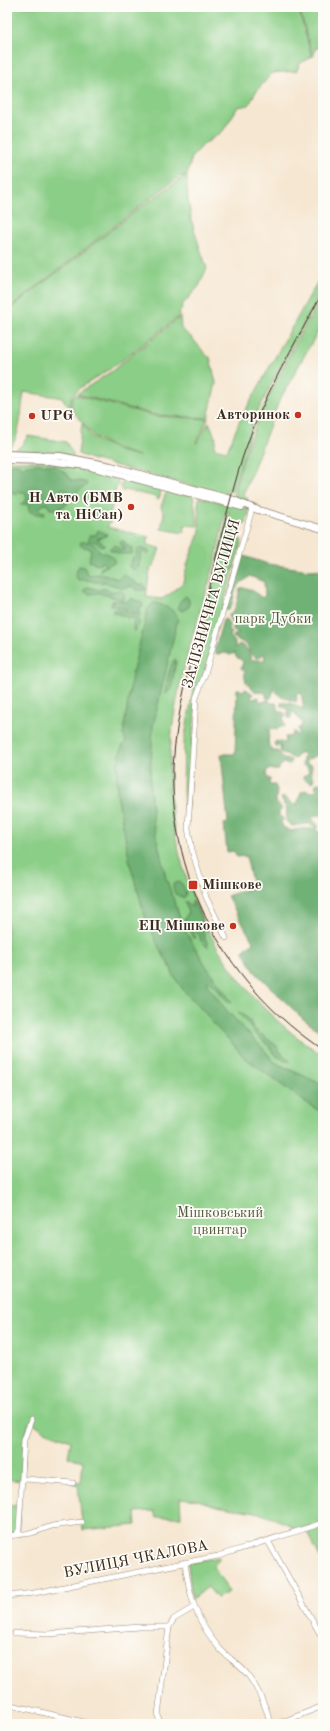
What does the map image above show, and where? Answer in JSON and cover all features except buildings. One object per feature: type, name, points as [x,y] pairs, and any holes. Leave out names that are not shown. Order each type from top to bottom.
[{"type":"main road","points":[[7,454],[60,456],[111,466],[234,500],[254,509]]},
{"type":"main road","points":[[7,460],[49,461],[87,466],[254,509],[323,529]]},
{"type":"street","name":"ЗАЛІЗНИЧНА ВУЛИЦЯ","points":[[226,938],[206,897],[192,850],[188,821],[197,695],[205,674],[254,509]]},
{"type":"street","points":[[16,1535],[20,1530],[24,1440],[31,1420]]},
{"type":"street","points":[[23,1480],[73,1483]]},
{"type":"street","points":[[7,1536],[32,1533],[52,1526],[82,1522]]},
{"type":"street","name":"ВУЛИЦЯ ЧКАЛОВА","points":[[7,1596],[34,1593],[218,1556],[323,1523]]},
{"type":"street","points":[[268,1541],[323,1639]]},
{"type":"street","points":[[185,1562],[188,1590],[194,1607],[214,1641],[250,1678],[268,1714],[270,1724]]},
{"type":"street","points":[[159,1723],[158,1714],[160,1693],[169,1627],[174,1619],[194,1607]]},
{"type":"street","points":[[15,1633],[48,1634],[140,1626],[169,1627]]},
{"type":"street","points":[[7,1714],[8,1705],[92,1724]]},
{"type":"street","points":[[277,1724],[323,1706]]},
{"type":"green space","points":[[7,7],[298,7],[311,54],[310,58],[299,64],[297,71],[272,73],[255,93],[249,105],[238,107],[223,131],[203,145],[192,157],[187,175],[179,177],[145,202],[7,310]]},
{"type":"green space","points":[[299,7],[323,7],[323,51],[321,48],[315,48],[314,56],[311,57],[312,54]]},
{"type":"green space","points":[[185,176],[187,177],[188,200],[192,223],[207,268],[199,286],[183,304],[178,317],[119,363],[80,388],[71,398],[70,408],[62,398],[24,392],[18,432],[12,446],[7,450],[7,311],[145,204]]},
{"type":"green space","points":[[323,272],[323,289],[255,417],[232,492],[226,491],[226,495],[91,459],[78,454],[82,423],[92,437],[119,451],[139,456],[119,450],[94,436],[72,410],[72,398],[76,395],[155,416],[208,419],[196,443],[209,422],[214,438],[216,437],[214,448],[227,451],[241,418]]},
{"type":"green space","points":[[323,294],[323,332],[317,333],[279,401],[243,495],[248,499],[247,502],[258,505],[257,507],[233,498],[240,470],[270,393],[282,368]]},
{"type":"green space","points":[[180,317],[181,329],[192,338],[208,357],[210,357],[216,383],[208,418],[155,415],[77,394],[112,371]]},
{"type":"green space","points":[[28,436],[66,442],[74,456],[42,452],[13,452],[21,446]]},
{"type":"green space","name":"Мішковський цвинтар","points":[[7,461],[43,461],[113,474],[118,481],[118,486],[116,488],[110,515],[111,521],[107,527],[149,537],[147,545],[160,548],[155,563],[150,570],[146,597],[162,599],[173,592],[183,582],[188,562],[200,531],[198,506],[199,497],[248,509],[249,511],[246,524],[237,522],[233,538],[242,540],[204,673],[196,695],[186,827],[183,793],[184,742],[210,594],[229,512],[227,511],[214,565],[187,656],[177,698],[171,741],[170,787],[175,833],[186,877],[203,920],[225,959],[253,996],[285,1028],[323,1055],[323,1522],[293,1531],[291,1525],[256,1512],[216,1506],[198,1500],[180,1498],[181,1517],[156,1517],[154,1511],[135,1512],[136,1525],[83,1530],[78,1486],[73,1484],[73,1482],[81,1483],[83,1461],[68,1457],[71,1441],[45,1431],[33,1423],[28,1424],[21,1481],[7,1479]]},
{"type":"green space","points":[[7,464],[18,464],[23,468],[26,465],[41,464],[56,466],[67,474],[71,480],[86,482],[87,485],[78,491],[72,500],[66,496],[68,492],[67,490],[62,488],[62,500],[67,500],[67,504],[58,509],[50,509],[48,505],[45,504],[39,508],[40,511],[45,512],[44,515],[33,513],[29,511],[28,504],[20,505],[27,499],[25,492],[19,492],[16,495],[11,491],[10,500],[7,501]]},
{"type":"green space","points":[[127,480],[158,488],[160,493],[159,497],[157,500],[157,497],[124,490],[123,492],[121,489],[121,484]]},
{"type":"green space","points":[[169,490],[193,496],[198,526],[185,525],[184,533],[161,529],[164,513],[161,507],[165,495]]},
{"type":"green space","points":[[98,530],[107,534],[106,536],[97,539],[105,545],[101,546],[94,541],[92,543],[98,548],[99,551],[110,554],[114,560],[114,563],[109,564],[100,571],[105,564],[103,562],[98,565],[89,561],[91,549],[81,546],[80,543],[89,542],[89,535],[96,535]]},
{"type":"green space","points":[[121,541],[124,541],[127,546],[132,548],[132,554],[121,554],[110,550],[110,548],[116,545],[120,550],[125,550],[120,543]]},
{"type":"green space","points":[[139,548],[148,550],[150,553],[148,555],[144,552],[141,553],[139,567],[135,570],[129,567],[129,565],[132,559],[136,556]]},
{"type":"green space","name":"парк Дубки","points":[[244,556],[268,564],[310,570],[323,569],[323,758],[318,755],[306,760],[307,764],[312,765],[311,775],[314,778],[312,783],[304,779],[303,776],[309,773],[307,767],[302,765],[304,753],[298,753],[295,759],[281,753],[281,746],[276,747],[274,744],[276,741],[284,743],[286,741],[285,737],[292,736],[293,732],[297,735],[299,734],[298,728],[301,727],[302,723],[294,712],[292,713],[291,718],[288,718],[288,709],[282,707],[281,703],[293,704],[304,709],[301,693],[296,694],[296,702],[280,696],[274,690],[271,698],[267,699],[265,692],[256,692],[247,683],[245,671],[241,669],[243,661],[236,657],[235,653],[230,655],[226,653],[216,654],[214,652],[223,620],[226,619],[229,625],[229,630],[232,633],[230,636],[235,642],[235,648],[239,644],[244,647],[249,653],[251,660],[265,660],[264,654],[262,654],[261,657],[256,658],[250,652],[247,645],[233,637],[234,635],[238,634],[238,632],[233,631],[233,625],[228,616],[234,610],[238,600],[240,588],[250,589],[262,598],[265,595],[264,582],[250,576],[238,585],[231,607],[229,610],[225,610],[239,561]]},
{"type":"green space","points":[[79,566],[84,567],[88,575],[100,574],[119,579],[123,574],[139,585],[144,585],[146,590],[136,590],[132,586],[123,588],[103,582],[78,580],[76,573]]},
{"type":"green space","points":[[88,587],[98,590],[106,588],[109,592],[121,590],[125,595],[123,600],[99,593],[89,594],[83,591]]},
{"type":"green space","points":[[186,596],[189,600],[189,607],[182,611],[178,608],[179,604],[180,601]]},
{"type":"green space","points":[[131,598],[142,603],[143,606],[137,609],[140,611],[138,620],[140,623],[135,631],[133,630],[134,618],[128,618],[112,612],[114,609],[133,614],[137,613],[111,605],[113,600],[127,602]]},
{"type":"green space","points":[[153,603],[160,604],[174,612],[178,618],[153,726],[150,782],[153,822],[166,878],[184,929],[231,1003],[214,985],[208,981],[208,986],[228,1012],[274,1062],[323,1085],[323,1113],[309,1105],[245,1058],[212,1023],[206,1014],[184,991],[173,975],[145,916],[130,864],[117,794],[117,765],[122,747],[126,741],[123,735],[132,674],[148,609]]},
{"type":"green space","points":[[175,659],[176,661],[171,689],[166,694],[168,675]]},
{"type":"green space","points":[[237,689],[242,691],[246,689],[253,694],[251,697],[253,699],[259,697],[259,701],[262,702],[269,700],[270,703],[276,703],[278,710],[286,714],[283,719],[285,727],[280,726],[277,730],[270,728],[268,742],[273,751],[278,751],[283,759],[291,760],[291,763],[289,765],[283,763],[279,766],[279,770],[270,769],[266,772],[267,778],[270,779],[269,785],[275,785],[277,790],[276,802],[282,809],[279,812],[279,816],[284,819],[281,822],[283,827],[291,831],[299,829],[312,829],[323,835],[323,1034],[302,1018],[255,972],[243,951],[253,942],[227,896],[253,887],[246,856],[237,857],[234,851],[227,852],[224,824],[228,823],[221,754],[235,754]]},
{"type":"green space","points":[[317,783],[323,784],[323,815],[317,815],[312,818],[312,820],[318,825],[318,828],[316,829],[309,824],[292,826],[286,821],[287,810],[281,798],[286,798],[294,805],[297,804],[301,792],[307,790],[311,792],[316,791],[315,786]]},
{"type":"green space","points":[[179,882],[183,885],[186,894],[184,898],[175,894],[173,884]]},
{"type":"green space","points":[[192,900],[207,930],[202,931],[208,948],[201,941],[199,934],[193,931],[192,932],[196,937],[195,939],[193,938],[184,920],[188,913],[185,902],[187,902],[192,908]]},
{"type":"green space","points":[[238,1013],[242,1014],[249,1020],[254,1029],[277,1046],[281,1053],[290,1061],[285,1061],[274,1054],[269,1046],[255,1034]]},
{"type":"green space","points":[[7,1505],[20,1506],[18,1532],[7,1535]]},
{"type":"green space","points":[[323,1525],[323,1563],[306,1530]]},
{"type":"green space","points":[[219,1557],[219,1560],[213,1566],[229,1592],[217,1598],[208,1587],[192,1599],[188,1563]]},
{"type":"railway","points":[[323,292],[259,413],[243,456],[232,492],[185,684],[177,725],[173,767],[174,809],[182,851],[194,890],[211,928],[233,963],[259,996],[289,1025],[323,1050]]},
{"type":"place","name":"Авторинок","points":[[298,415]]},
{"type":"place","name":"UPG","points":[[32,416]]},
{"type":"place","name":"Н Авто (БМВ та НіСан)","points":[[131,507]]},
{"type":"place","name":"Мішкове","points":[[193,885]]},
{"type":"place","name":"ЕЦ Мішкове","points":[[233,926]]}]
